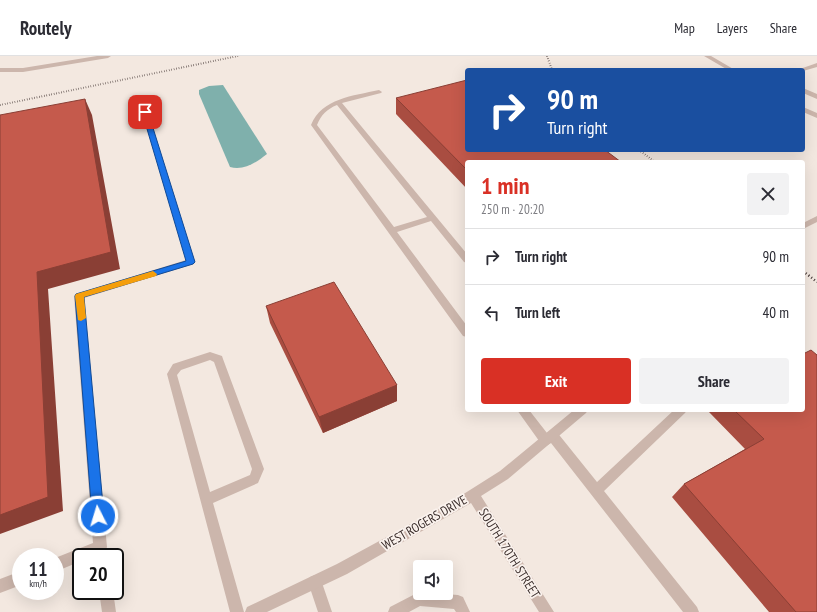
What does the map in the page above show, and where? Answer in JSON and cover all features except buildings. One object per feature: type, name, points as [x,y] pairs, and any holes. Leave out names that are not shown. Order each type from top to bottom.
[{"type":"street","points":[[0,70],[23,70],[108,56]]},
{"type":"street","points":[[707,56],[728,68]]},
{"type":"street","points":[[805,69],[817,65]]},
{"type":"street","points":[[805,91],[817,97]]},
{"type":"street","points":[[379,92],[338,102],[325,108],[316,117],[314,125],[465,330]]},
{"type":"street","points":[[338,102],[465,258]]},
{"type":"street","points":[[805,109],[817,116]]},
{"type":"street","points":[[101,548],[79,296],[190,262],[145,112]]},
{"type":"street","points":[[392,231],[433,218]]},
{"type":"street","points":[[805,225],[817,219]]},
{"type":"street","points":[[206,500],[254,479],[258,469],[218,359],[210,356],[177,367],[172,374],[206,500],[237,612]]},
{"type":"street","points":[[525,412],[596,491],[692,612]]},
{"type":"street","name":"WEST ROGERS DRIVE","points":[[252,612],[342,569],[473,494],[504,475],[580,412]]},
{"type":"street","points":[[596,491],[678,412]]},
{"type":"street","name":"SOUTH 170TH STREET","points":[[473,494],[547,612]]},
{"type":"street","points":[[0,586],[12,581]]},
{"type":"street","points":[[315,582],[325,612]]},
{"type":"street","points":[[395,612],[419,599],[458,602],[463,612]]},
{"type":"street","points":[[107,600],[109,612]]},
{"type":"water","points":[[223,85],[267,154],[255,163],[245,167],[230,167],[199,94],[199,90],[209,86]]},
{"type":"railway","points":[[0,105],[238,56]]},
{"type":"railway","points":[[547,56],[551,68]]},
{"type":"railway","points":[[642,152],[652,160]]},
{"type":"railway","points":[[805,273],[817,282]]},
{"type":"slow traffic","points":[[81,318],[79,296],[153,274]]},
{"type":"route","points":[[98,516],[79,296],[190,262],[145,112]]}]
